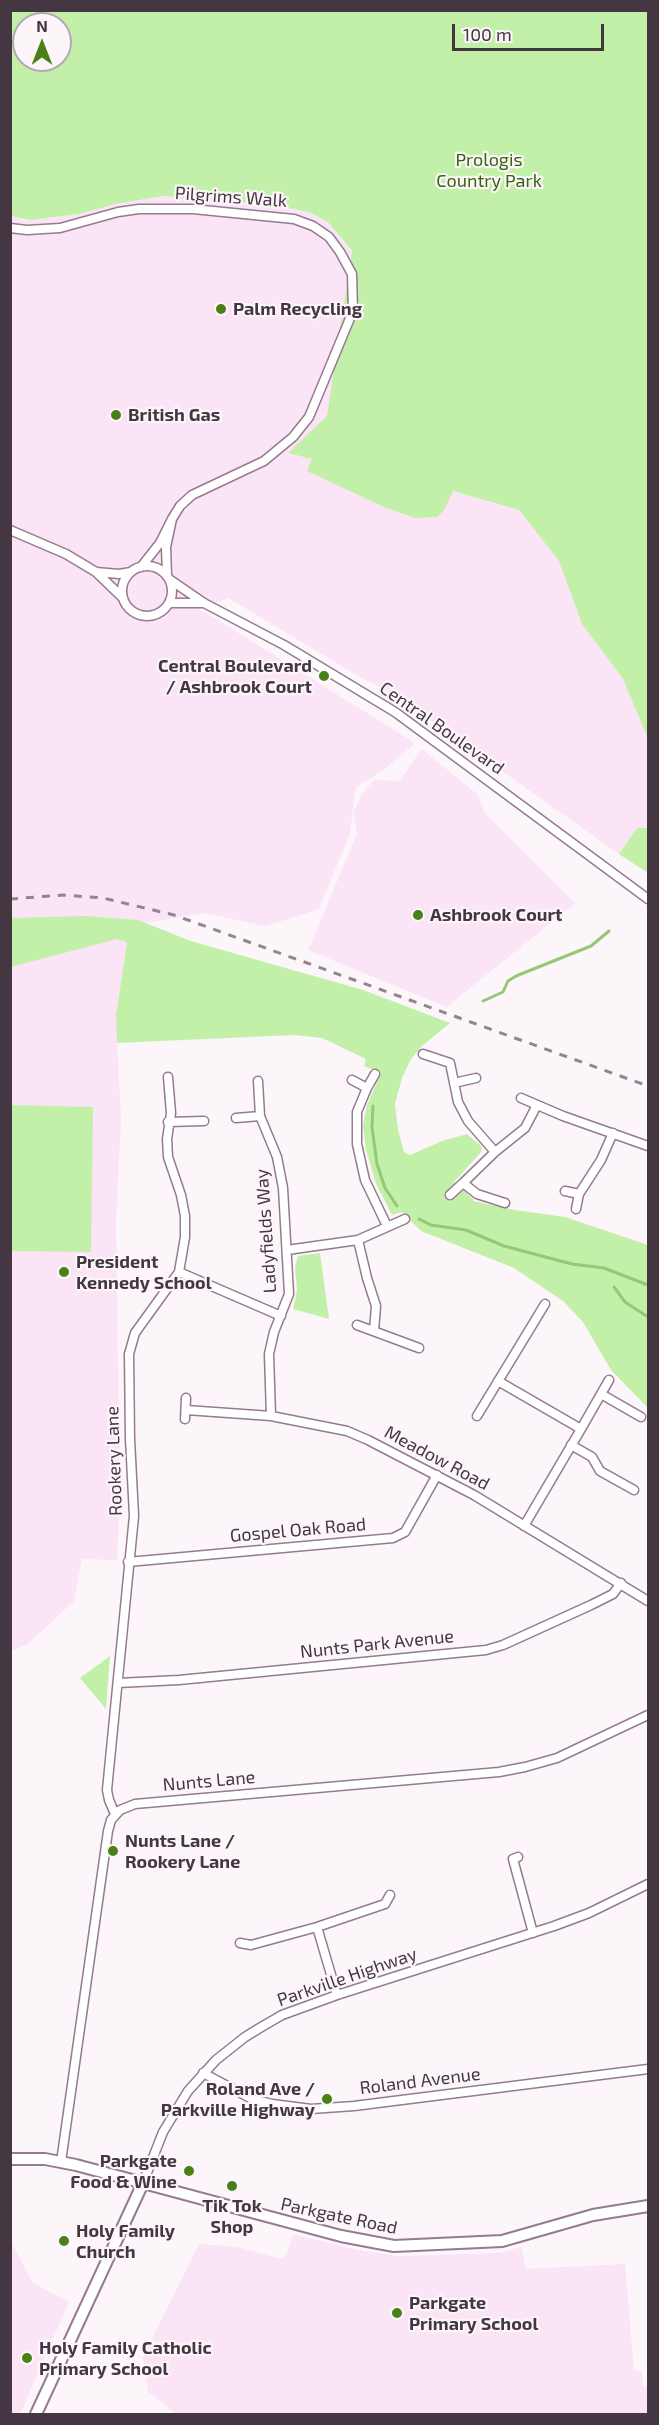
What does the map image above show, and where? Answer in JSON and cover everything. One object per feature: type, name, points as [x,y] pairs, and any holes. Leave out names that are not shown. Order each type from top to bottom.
[{"type":"street","name":"Pilgrims Walk","points":[[10,228],[27,230],[60,228],[118,212],[139,209],[193,209],[294,219],[313,225],[329,237],[352,274],[353,311],[309,417],[293,437],[264,461],[192,495],[180,506],[160,543],[141,567]]},
{"type":"street","name":"Pilgrims Walk","points":[[168,577],[166,547],[172,519]]},
{"type":"street","points":[[10,530],[66,554],[96,572],[130,608],[142,615],[154,615],[169,603],[172,593],[168,577],[154,567],[141,567],[119,574],[96,572]]},
{"type":"street","points":[[123,598],[124,583],[131,572]]},
{"type":"street","name":"Central Boulevard","points":[[168,577],[204,603],[284,645],[395,712],[648,899]]},
{"type":"street","name":"Central Boulevard","points":[[169,603],[204,603]]},
{"type":"street","points":[[423,1054],[450,1063],[458,1102],[468,1121],[495,1152]]},
{"type":"street","points":[[375,1074],[357,1112],[357,1144],[365,1180],[387,1226]]},
{"type":"street","name":"Rookery Lane","points":[[115,1814],[108,1800],[107,1790],[134,1516],[129,1354],[135,1333],[179,1272],[185,1237],[185,1216],[168,1157],[166,1139],[171,1113],[168,1077]]},
{"type":"street","points":[[454,1083],[476,1078]]},
{"type":"street","points":[[352,1080],[367,1088]]},
{"type":"street","name":"Ladyfields Way","points":[[258,1082],[260,1116],[277,1157],[283,1188],[289,1294],[268,1354],[271,1416]]},
{"type":"street","points":[[521,1098],[648,1146]]},
{"type":"street","points":[[450,1195],[495,1152],[525,1128],[537,1105]]},
{"type":"street","points":[[236,1118],[260,1116]]},
{"type":"street","points":[[168,1122],[204,1121]]},
{"type":"street","points":[[576,1209],[579,1194],[602,1160],[613,1133]]},
{"type":"street","points":[[463,1183],[477,1194],[505,1203]]},
{"type":"street","points":[[565,1191],[579,1194]]},
{"type":"street","points":[[287,1250],[358,1240],[403,1220]]},
{"type":"street","points":[[358,1240],[376,1306],[374,1331]]},
{"type":"street","points":[[179,1272],[281,1316]]},
{"type":"street","points":[[477,1416],[545,1304]]},
{"type":"street","points":[[357,1325],[419,1348]]},
{"type":"street","points":[[524,1526],[609,1380]]},
{"type":"street","points":[[498,1381],[581,1429]]},
{"type":"street","points":[[601,1394],[641,1417]]},
{"type":"street","name":"Meadow Road","points":[[186,1398],[185,1415],[271,1416],[347,1431],[368,1440],[436,1475],[621,1582],[648,1601]]},
{"type":"street","points":[[571,1445],[592,1457],[600,1470],[634,1491]]},
{"type":"street","name":"Gospel Oak Road","points":[[128,1562],[393,1538],[405,1532],[436,1475]]},
{"type":"street","name":"Nunts Park Avenue","points":[[118,1683],[179,1680],[486,1650],[503,1646],[613,1594],[621,1582]]},
{"type":"street","name":"Nunts Lane","points":[[115,1814],[135,1804],[499,1772],[557,1758],[648,1715]]},
{"type":"street","points":[[62,2162],[108,1831],[115,1814]]},
{"type":"street","points":[[513,1858],[533,1933]]},
{"type":"street","name":"Parkville Highway","points":[[143,2183],[171,2116],[203,2073],[231,2048],[263,2026],[292,2011],[337,1995],[590,1913],[648,1884]]},
{"type":"street","points":[[240,1943],[251,1945],[317,1927],[385,1904],[390,1895]]},
{"type":"street","points":[[317,1927],[337,1995]]},
{"type":"street","name":"Roland Avenue","points":[[203,2073],[252,2099],[311,2109],[354,2106],[648,2069]]},
{"type":"street","name":"Parkgate Road","points":[[10,2158],[62,2162],[341,2236],[394,2246],[502,2241],[593,2215],[648,2206]]},
{"type":"street","points":[[36,2415],[143,2183]]},
{"type":"shaded area","points":[[163,196],[268,204],[309,212],[328,222],[354,255],[329,416],[288,453],[445,489],[519,510],[559,561],[582,624],[623,679],[648,739],[648,828],[637,828],[619,854],[392,693],[362,678],[228,598],[199,610],[415,743],[385,769],[356,787],[350,833],[319,909],[266,926],[204,913],[93,932],[11,952],[11,216],[30,220],[79,214],[116,204]]},
{"type":"shaded area","points":[[422,749],[477,794],[485,813],[575,903],[447,1007],[308,950],[357,834],[354,812],[361,795],[374,780],[399,781]]},
{"type":"shaded area","name":"President Kennedy School","points":[[118,938],[127,942],[116,1014],[121,1121],[116,1219],[120,1498],[117,1560],[82,1559],[74,1601],[28,1644],[11,1651],[11,967]]},
{"type":"shaded area","name":"Parkgate Primary School","points":[[293,2234],[358,2250],[397,2256],[499,2253],[521,2247],[526,2269],[625,2264],[634,2370],[642,2372],[643,2386],[648,2386],[648,2414],[176,2414],[148,2392],[143,2357],[199,2244],[238,2247],[281,2259],[287,2254]]},
{"type":"shaded area","name":"Holy Family Catholic Primary School","points":[[11,2242],[33,2283],[69,2302],[20,2414],[11,2414]]},
{"type":"green space","name":"Prologis Country Park","points":[[11,11],[648,11],[648,739],[623,679],[582,624],[559,561],[519,510],[453,491],[444,510],[437,517],[415,518],[384,507],[307,471],[312,459],[288,453],[327,416],[352,251],[328,222],[309,212],[268,204],[163,196],[116,204],[79,214],[30,220],[11,216]]},
{"type":"green space","points":[[637,828],[648,828],[648,873],[619,854]]},
{"type":"green space","points":[[86,916],[138,920],[191,941],[363,990],[450,1023],[422,1046],[411,1059],[402,1078],[395,1104],[398,1130],[404,1152],[410,1155],[442,1141],[467,1134],[481,1146],[482,1151],[454,1182],[473,1201],[565,1217],[648,1245],[648,1408],[611,1370],[583,1322],[563,1301],[514,1268],[421,1231],[402,1212],[392,1215],[376,1184],[366,1150],[363,1125],[367,1105],[381,1073],[364,1066],[366,1059],[322,1038],[294,1035],[117,1043],[116,1015],[127,942],[117,939],[11,967],[11,918]]},
{"type":"green space","points":[[11,1105],[93,1107],[91,1252],[11,1251]]},
{"type":"green space","points":[[320,1253],[329,1319],[293,1309],[297,1291],[295,1267],[298,1256]]},
{"type":"green space","points":[[110,1656],[106,1709],[80,1678]]},
{"type":"waterway","points":[[483,1001],[503,992],[508,981],[516,976],[591,946],[609,931]]},
{"type":"waterway","points":[[373,1106],[372,1127],[377,1164],[385,1188],[397,1206]]},
{"type":"waterway","points":[[419,1219],[431,1225],[466,1230],[504,1246],[572,1264],[604,1268],[648,1285]]},
{"type":"waterway","points":[[614,1287],[625,1302],[648,1317]]},
{"type":"railway","points":[[10,899],[63,895],[103,898],[174,915],[648,1086]]},
{"type":"place","name":"Palm Recycling","points":[[221,309]]},
{"type":"place","name":"British Gas","points":[[116,415]]},
{"type":"place","name":"Central Boulevard / Ashbrook Court","points":[[324,676]]},
{"type":"place","name":"Ashbrook Court","points":[[418,915]]},
{"type":"place","name":"President Kennedy School","points":[[64,1272]]},
{"type":"place","name":"Nunts Lane / Rookery Lane","points":[[113,1851]]},
{"type":"place","name":"Roland Ave / Parkville Highway","points":[[327,2099]]},
{"type":"place","name":"Parkgate Food & Wine","points":[[189,2171]]},
{"type":"place","name":"Tik Tok Shop","points":[[232,2186]]},
{"type":"place","name":"Holy Family Church","points":[[64,2241]]},
{"type":"place","name":"Parkgate Primary School","points":[[397,2313]]},
{"type":"place","name":"Holy Family Catholic Primary School","points":[[27,2358]]}]
